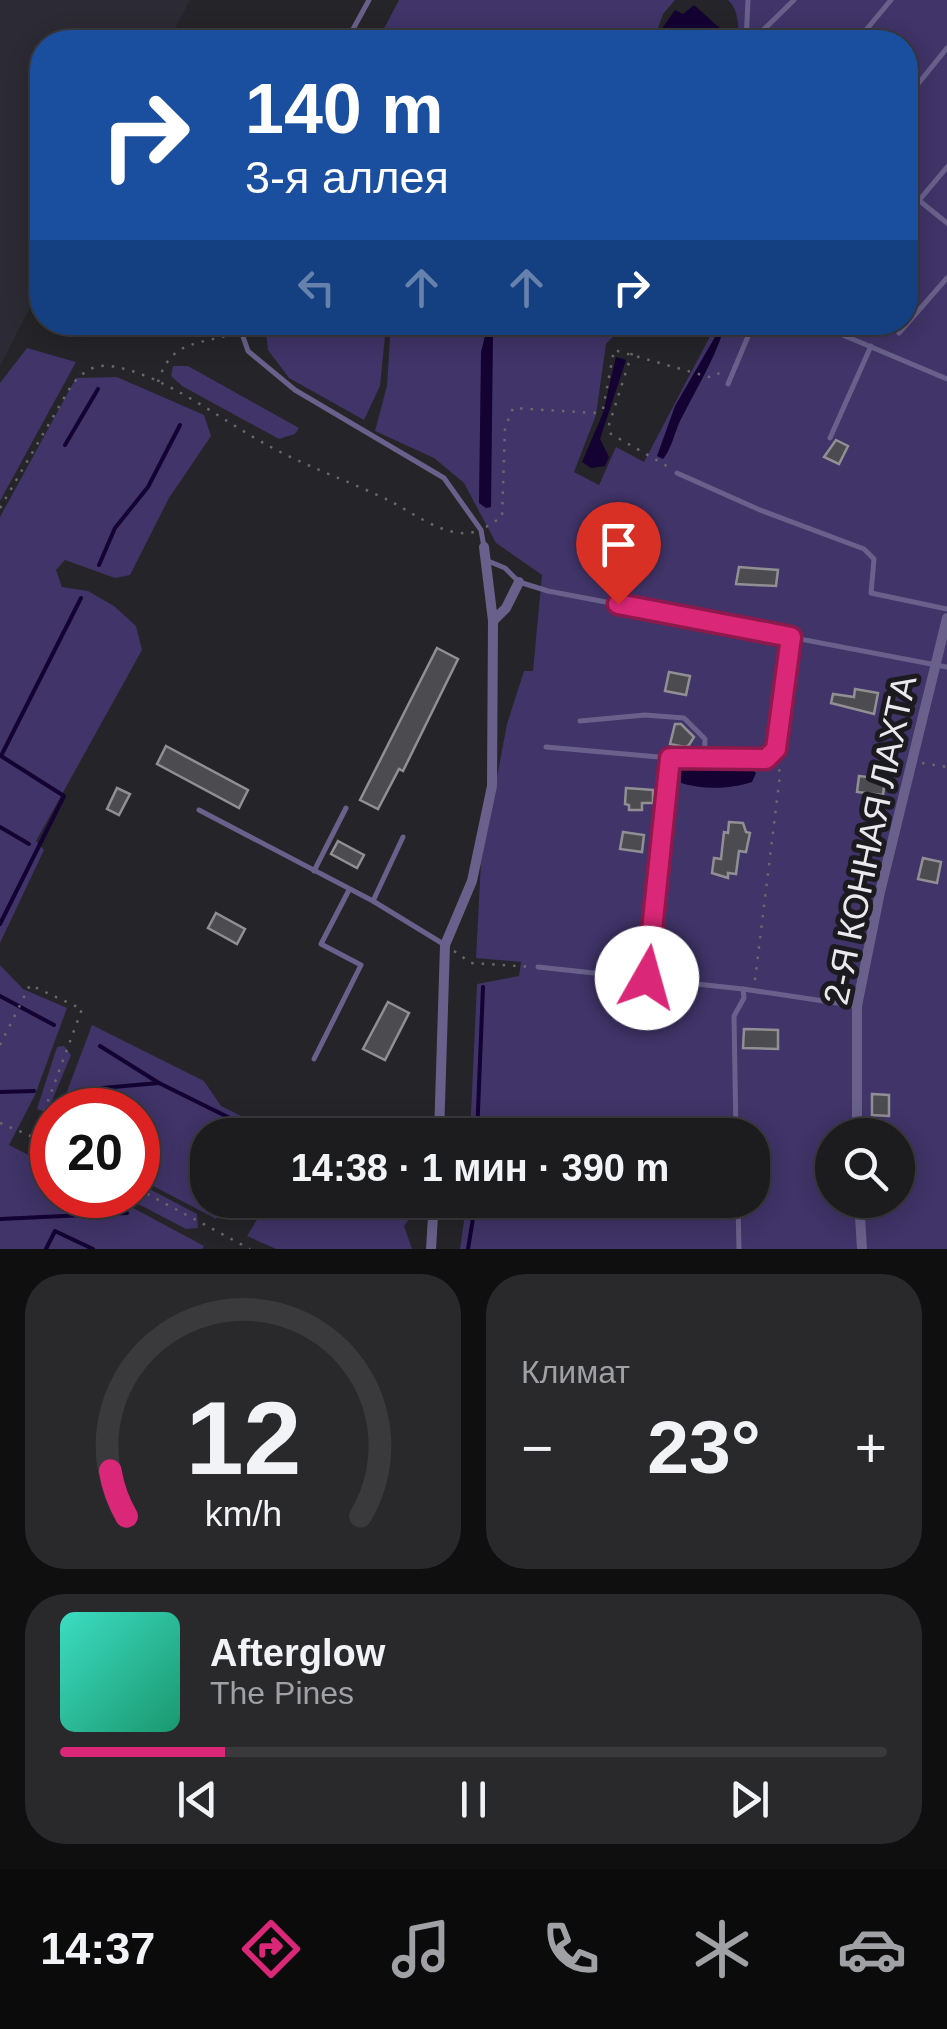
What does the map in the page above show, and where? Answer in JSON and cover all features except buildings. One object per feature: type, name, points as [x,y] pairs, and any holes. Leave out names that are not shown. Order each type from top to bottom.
[{"type":"street","points":[[439,1118],[444,945],[472,880],[492,786],[493,621],[484,547]]},
{"type":"street","points":[[493,621],[506,608],[518,582]]},
{"type":"street","name":"2-Я КОННАЯ ЛАХТА","points":[[857,1118],[857,1006],[910,762],[942,666],[947,618]]},
{"type":"street","points":[[432,1249],[433,1218]]},
{"type":"street","points":[[860,1218],[862,1249]]},
{"type":"lane","points":[[353,30],[369,0]]},
{"type":"lane","points":[[748,0],[748,30]]},
{"type":"lane","points":[[761,30],[794,0]]},
{"type":"lane","points":[[866,30],[891,0]]},
{"type":"lane","points":[[918,84],[947,48]]},
{"type":"lane","points":[[947,167],[919,199],[947,223]]},
{"type":"lane","points":[[918,311],[947,278]]},
{"type":"lane","points":[[242,335],[248,350],[295,390],[444,478],[481,530],[484,547]]},
{"type":"lane","points":[[729,381],[748,335]]},
{"type":"lane","points":[[844,335],[947,379]]},
{"type":"lane","points":[[830,438],[871,346]]},
{"type":"lane","points":[[677,473],[760,510],[864,549],[874,559],[871,594],[947,609]]},
{"type":"lane","points":[[485,560],[505,568],[518,582],[548,591],[942,666]]},
{"type":"lane","points":[[546,746],[670,758],[766,759],[776,749],[791,637]]},
{"type":"lane","points":[[580,722],[645,715],[684,718],[705,739],[704,759]]},
{"type":"lane","points":[[647,978],[670,758]]},
{"type":"lane","points":[[314,871],[346,808]]},
{"type":"lane","points":[[200,810],[374,901],[444,945]]},
{"type":"lane","points":[[374,901],[403,837]]},
{"type":"lane","points":[[314,1059],[361,964],[321,944],[350,890]]},
{"type":"lane","points":[[538,966],[754,990],[857,1006]]},
{"type":"lane","points":[[736,1118],[734,1016],[744,998],[744,989]]},
{"type":"lane","points":[[738,1218],[739,1249]]},
{"type":"path","points":[[158,384],[163,366],[178,349],[227,335]]},
{"type":"path","points":[[0,508],[55,412],[81,374],[95,367],[110,366],[158,384],[268,446],[464,534],[502,518],[506,428],[513,408],[594,414],[603,409],[614,350],[709,377],[716,373],[729,381]]},
{"type":"path","points":[[632,353],[608,428],[611,434],[677,473]]},
{"type":"path","points":[[754,990],[780,774],[776,749]]},
{"type":"path","points":[[910,762],[947,766]]},
{"type":"path","points":[[444,945],[471,963],[538,966]]},
{"type":"path","points":[[0,1045],[30,985],[82,1009],[53,1088]]},
{"type":"path","points":[[0,1123],[30,1134]]},
{"type":"path","points":[[160,1201],[250,1249]]},
{"type":"shaded area","points":[[0,0],[190,0],[174,30],[30,30],[30,307],[0,366]]},
{"type":"shaded area","points":[[399,0],[675,0],[663,14],[657,30],[383,30]]},
{"type":"shaded area","points":[[728,0],[947,0],[947,1249],[460,1249],[464,1218],[770,1218],[770,1118],[471,1118],[477,984],[519,976],[521,962],[476,958],[481,862],[507,724],[524,671],[533,671],[542,575],[496,543],[464,483],[434,458],[375,431],[387,386],[390,335],[615,335],[606,344],[596,415],[574,472],[599,485],[616,447],[644,462],[711,335],[918,335],[918,30],[738,30],[738,19]]},
{"type":"shaded area","points":[[694,5],[722,30],[663,30],[675,10],[683,14]]},
{"type":"shaded area","points":[[266,335],[385,335],[380,386],[364,420],[289,378],[268,350]]},
{"type":"shaded area","points":[[485,335],[493,335],[491,507],[486,508],[479,503],[481,352]]},
{"type":"shaded area","points":[[716,335],[722,335],[663,459],[657,456],[675,406]]},
{"type":"shaded area","points":[[27,348],[76,362],[0,501],[0,383]]},
{"type":"shaded area","points":[[616,357],[626,360],[600,439],[609,457],[605,466],[591,468],[582,462],[603,413]]},
{"type":"shaded area","points":[[173,366],[188,366],[299,428],[295,434],[279,439],[182,386],[171,376]]},
{"type":"shaded area","points":[[117,377],[204,415],[211,436],[169,498],[130,575],[115,578],[65,560],[56,570],[62,587],[88,591],[114,606],[136,626],[142,650],[36,841],[44,850],[0,943],[0,517],[76,378]]},
{"type":"shaded area","points":[[689,765],[751,768],[756,773],[752,782],[744,784],[698,787],[681,783],[681,771]]},
{"type":"shaded area","points":[[0,965],[23,989],[67,1008],[38,1088],[30,1088],[30,1105],[9,1145],[30,1156],[30,1218],[152,1218],[204,1246],[0,1249]]},
{"type":"shaded area","points":[[92,1025],[204,1081],[221,1106],[245,1118],[190,1118],[190,1205],[160,1190],[160,1088],[68,1088]]},
{"type":"shaded area","points":[[64,1046],[71,1055],[57,1088],[44,1088],[57,1047]]},
{"type":"shaded area","points":[[160,1195],[190,1210],[190,1218],[197,1218],[198,1228],[186,1229],[160,1215]]},
{"type":"shaded area","points":[[258,1218],[410,1218],[404,1226],[412,1249],[276,1249],[247,1236]]},
{"type":"waterway","points":[[65,445],[98,389]]},
{"type":"waterway","points":[[99,565],[115,528],[148,487],[180,425]]},
{"type":"waterway","points":[[0,924],[64,796],[1,756],[81,598]]},
{"type":"waterway","points":[[0,827],[29,844]]},
{"type":"waterway","points":[[478,1118],[483,987]]},
{"type":"waterway","points":[[0,996],[54,1025]]},
{"type":"waterway","points":[[100,1046],[159,1083],[230,1118]]},
{"type":"waterway","points":[[102,1088],[159,1083]]},
{"type":"waterway","points":[[0,1092],[30,1091]]},
{"type":"waterway","points":[[0,1219],[30,1218]]},
{"type":"waterway","points":[[468,1249],[473,1218]]},
{"type":"waterway","points":[[46,1249],[55,1231],[93,1249]]},
{"type":"route","points":[[618,604],[791,637],[776,749],[766,759],[670,758],[647,978]]}]
